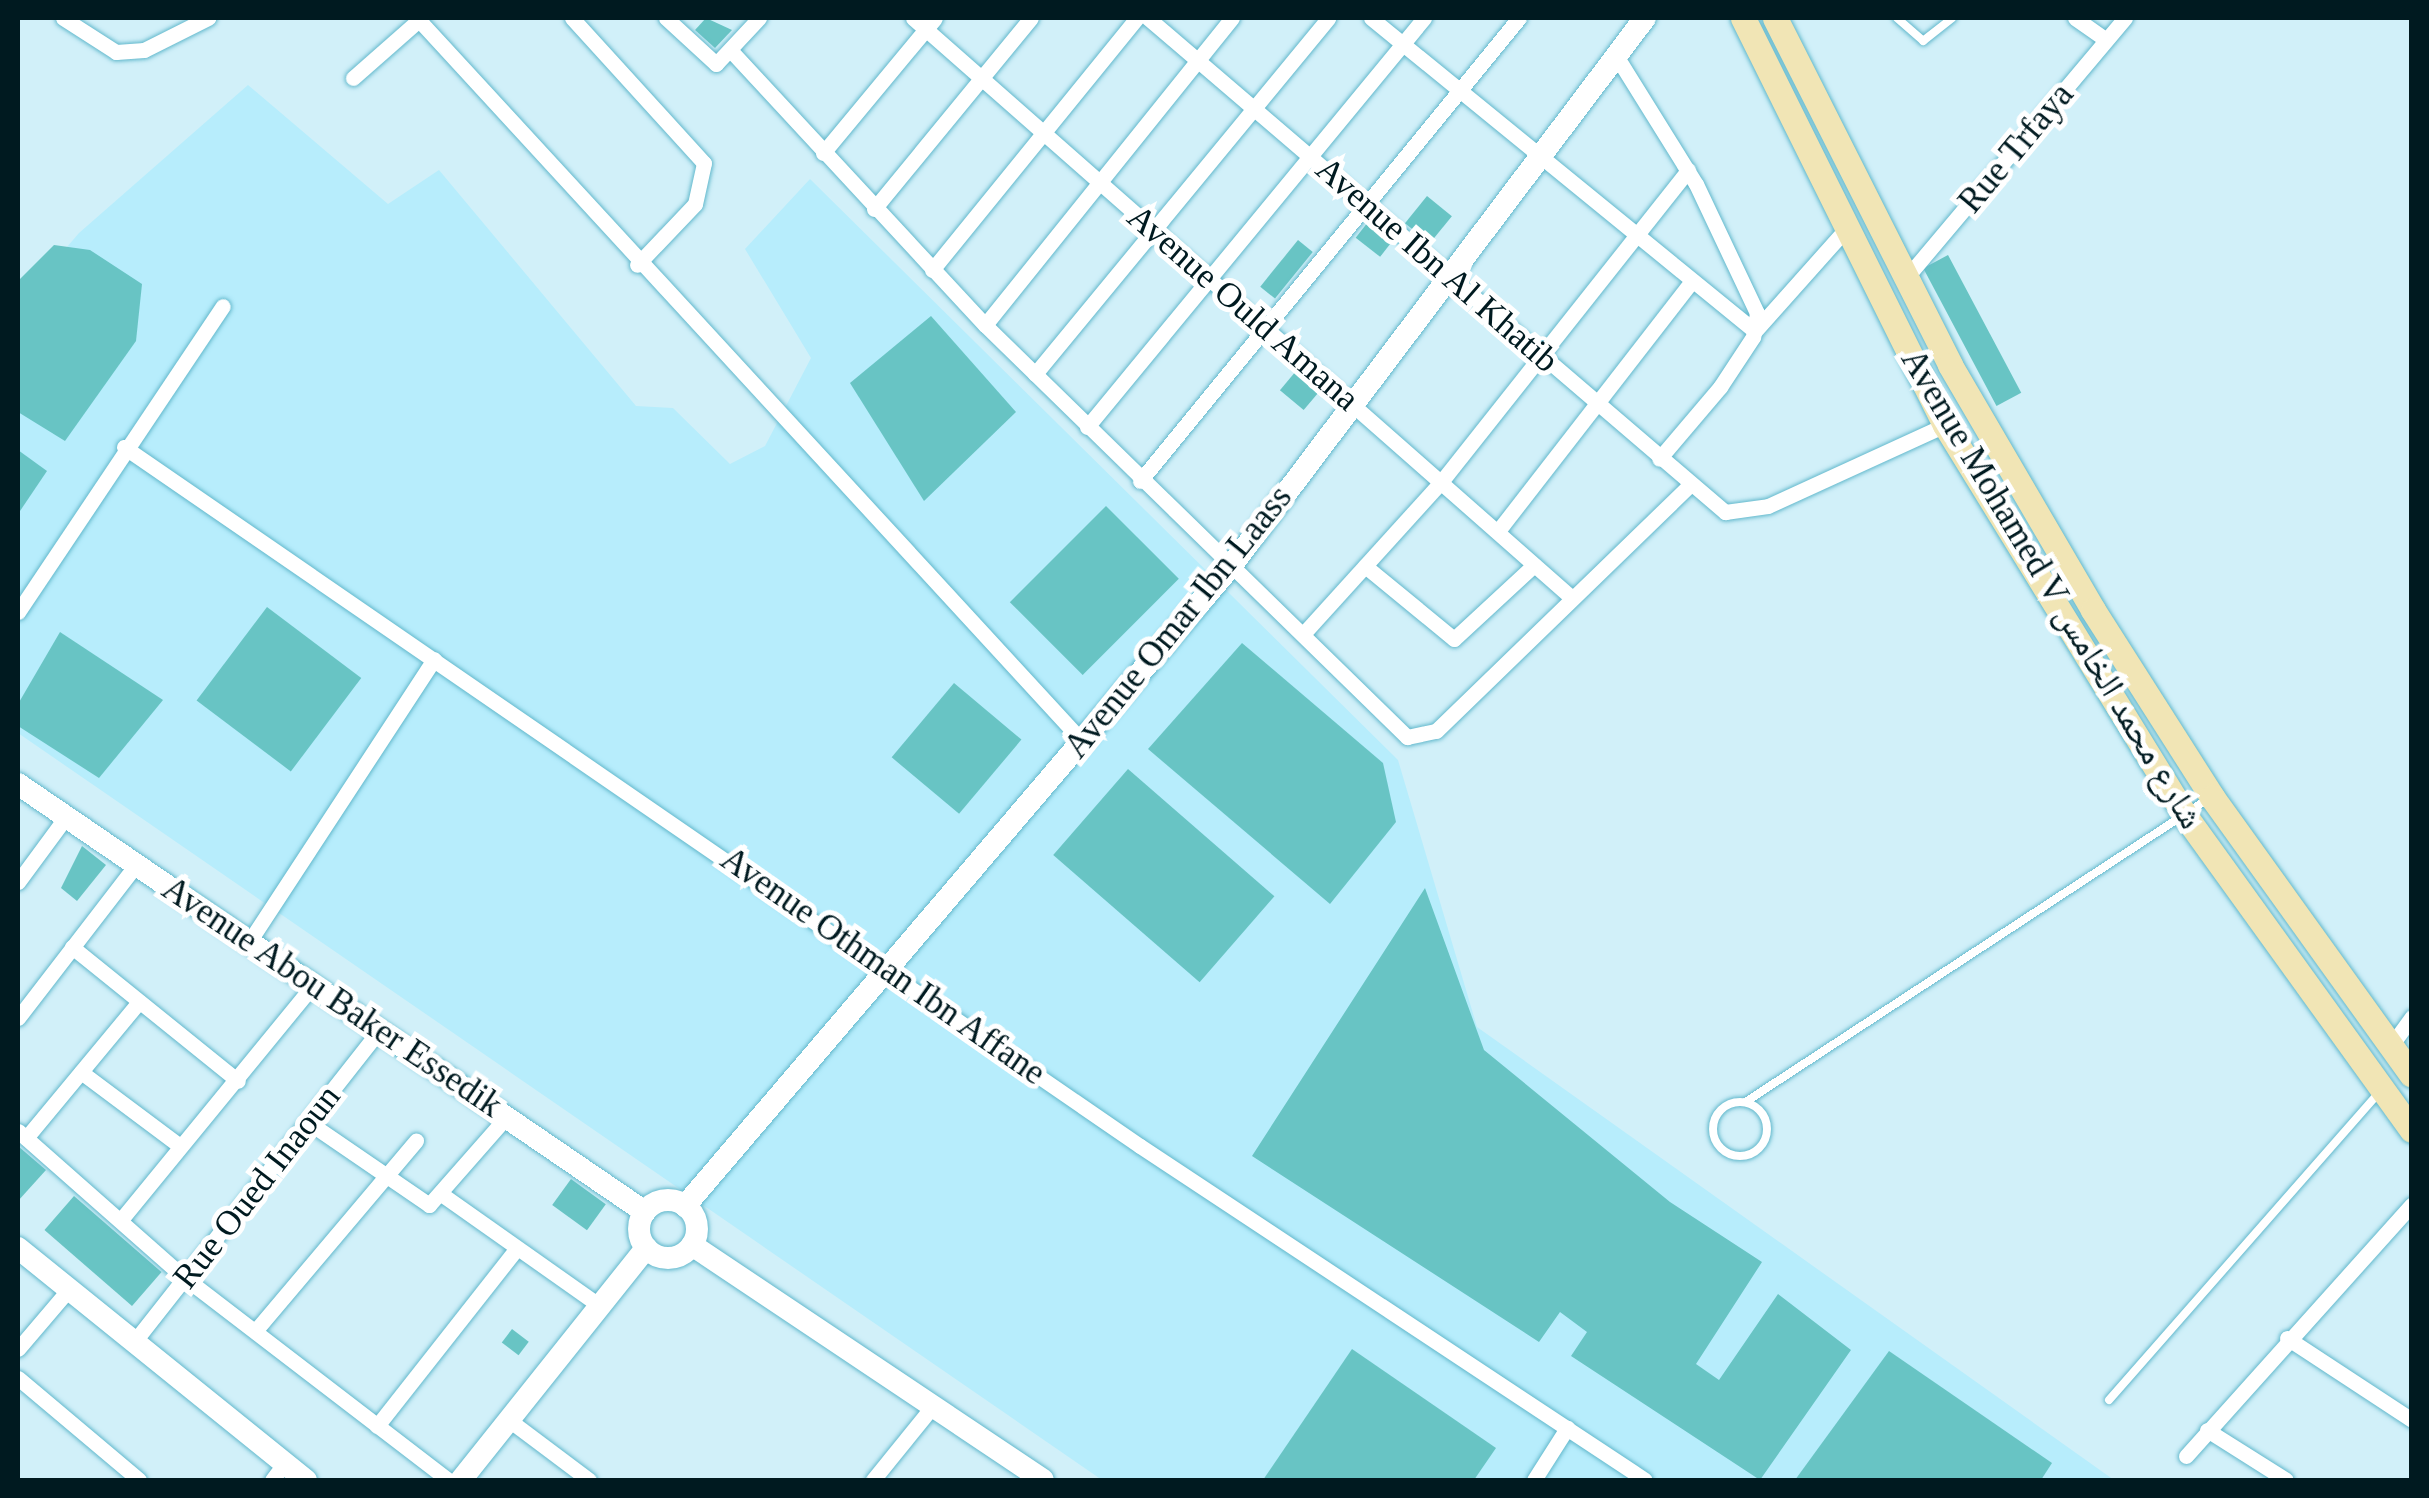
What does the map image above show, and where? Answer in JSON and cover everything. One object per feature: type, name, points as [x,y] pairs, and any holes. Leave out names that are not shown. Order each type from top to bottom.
[{"type":"main road","name":"Avenue Mohamed V شارع محمد الخامس","points":[[1743,18],[1844,231],[1945,425],[2186,817],[2412,1130]]},
{"type":"main road","name":"Avenue Mohamed V شارع محمد الخامس","points":[[1775,18],[1906,278],[2093,610],[2212,796],[2412,1075]]},
{"type":"street","points":[[63,18],[116,52],[157,45],[208,18]]},
{"type":"street","points":[[352,78],[418,18],[637,264],[1083,742]]},
{"type":"street","points":[[572,18],[704,163],[695,204],[637,264]]},
{"type":"street","points":[[666,18],[711,61],[732,53],[759,18]]},
{"type":"street","points":[[874,209],[1032,18]]},
{"type":"street","points":[[932,270],[1138,18]]},
{"type":"street","name":"Avenue Ibn Al Khatib","points":[[1148,18],[1601,405],[1688,487],[1725,512],[1768,506],[1945,425]]},
{"type":"street","points":[[985,325],[1232,18]]},
{"type":"street","points":[[1036,374],[1328,18]]},
{"type":"street","points":[[1370,18],[1457,95],[1688,285],[1755,331]]},
{"type":"street","points":[[1088,427],[1213,283],[1424,18]]},
{"type":"street","points":[[1140,481],[1268,331],[1519,18]]},
{"type":"street","name":"Avenue Omar Ibn Laass","points":[[685,1206],[1232,565],[1446,272],[1646,18]]},
{"type":"street","points":[[2075,18],[2106,40]]},
{"type":"street","name":"Rue Trfaya","points":[[1906,278],[2125,18]]},
{"type":"street","points":[[823,153],[924,21]]},
{"type":"street","name":"Avenue Ould Amana","points":[[924,21],[981,78],[1572,598]]},
{"type":"street","points":[[732,53],[985,325],[1140,481],[1306,632],[1400,732],[1426,738],[1688,487]]},
{"type":"street","points":[[1615,54],[1688,170],[1738,264],[1755,331]]},
{"type":"street","points":[[1306,632],[1441,482],[1538,354],[1688,170]]},
{"type":"street","points":[[1658,459],[1755,331],[1844,231]]},
{"type":"street","points":[[1498,532],[1601,405],[1688,285]]},
{"type":"street","points":[[18,612],[124,446],[224,306]]},
{"type":"street","name":"Avenue Othman Ibn Affane","points":[[124,446],[1646,1480]]},
{"type":"street","points":[[1365,566],[1454,639],[1534,565]]},
{"type":"street","points":[[249,942],[434,659]]},
{"type":"street","name":"Avenue Abou Baker Essedik","points":[[18,784],[645,1212]]},
{"type":"street","points":[[18,882],[66,817]]},
{"type":"street","points":[[18,1018],[136,865]]},
{"type":"street","points":[[72,947],[238,1081]]},
{"type":"street","points":[[124,1216],[312,986]]},
{"type":"street","points":[[139,1002],[22,1135],[124,1216],[185,1278],[448,1480]]},
{"type":"street","points":[[2390,1047],[2412,1017]]},
{"type":"street","name":"Rue Oued Inaoun","points":[[134,1342],[380,1031]]},
{"type":"street","points":[[81,1072],[180,1146]]},
{"type":"street","points":[[308,1122],[416,1204],[444,1196],[508,1115]]},
{"type":"street","points":[[256,1330],[416,1141]]},
{"type":"street","points":[[444,1196],[600,1306]]},
{"type":"street","points":[[461,1480],[646,1248],[645,1212],[668,1200],[685,1206],[697,1228],[692,1246],[670,1258],[646,1248]]},
{"type":"street","points":[[2186,1456],[2287,1338],[2412,1204]]},
{"type":"street","points":[[692,1246],[1043,1480]]},
{"type":"street","points":[[18,1248],[134,1342],[278,1472],[306,1480]]},
{"type":"street","points":[[377,1426],[517,1248]]},
{"type":"street","points":[[18,1348],[69,1290]]},
{"type":"street","points":[[2287,1338],[2412,1420]]},
{"type":"street","points":[[18,1378],[139,1480]]},
{"type":"street","points":[[873,1480],[934,1406]]},
{"type":"street","points":[[509,1420],[589,1480]]},
{"type":"street","points":[[1534,1480],[1568,1428]]},
{"type":"street","points":[[2207,1430],[2286,1480]]},
{"type":"lane","points":[[1897,18],[1923,40],[1952,18]]},
{"type":"lane","points":[[1747,1101],[1760,1108],[1768,1135],[1748,1156],[1734,1156],[1721,1149],[1713,1122],[1732,1102],[1747,1101],[2186,817],[2212,796]]},
{"type":"lane","points":[[2109,1400],[2382,1089]]},
{"type":"shaded area","points":[[248,85],[388,204],[439,170],[636,406],[673,408],[730,464],[765,446],[811,358],[745,249],[810,179],[1398,760],[1477,1027],[2114,1480],[1102,1480],[18,733],[18,304],[79,233]]},
{"type":"building","points":[[706,18],[732,30],[715,48],[695,30]]},
{"type":"building","points":[[1427,196],[1452,216],[1430,243],[1405,223]]},
{"type":"building","points":[[1368,222],[1392,241],[1380,257],[1356,238]]},
{"type":"building","points":[[1298,240],[1313,252],[1275,299],[1260,287]]},
{"type":"building","points":[[54,245],[90,250],[142,284],[136,341],[65,441],[18,412],[18,281]]},
{"type":"building","points":[[1948,255],[2021,393],[1997,406],[1923,268]]},
{"type":"building","points":[[931,316],[1016,412],[924,501],[850,383]]},
{"type":"building","points":[[1296,371],[1320,391],[1304,410],[1280,390]]},
{"type":"building","points":[[18,450],[47,471],[18,514]]},
{"type":"building","points":[[1106,506],[1179,579],[1083,675],[1010,602]]},
{"type":"building","points":[[267,607],[361,678],[291,771],[197,700]]},
{"type":"building","points":[[60,632],[163,700],[99,778],[18,726],[18,704]]},
{"type":"building","points":[[1242,643],[1383,763],[1396,822],[1330,904],[1148,749]]},
{"type":"building","points":[[954,683],[1021,740],[959,814],[892,757]]},
{"type":"building","points":[[1128,769],[1274,896],[1200,982],[1053,855]]},
{"type":"building","points":[[82,846],[106,865],[77,901],[61,888]]},
{"type":"building","points":[[1425,888],[1484,1050],[1670,1202],[1762,1262],[1696,1364],[1719,1380],[1778,1294],[1851,1350],[1760,1480],[1571,1356],[1587,1332],[1560,1312],[1539,1342],[1252,1156]]},
{"type":"building","points":[[18,1146],[46,1170],[18,1201]]},
{"type":"building","points":[[571,1179],[606,1204],[587,1230],[552,1205]]},
{"type":"building","points":[[74,1196],[162,1272],[132,1306],[44,1230]]},
{"type":"building","points":[[512,1329],[529,1342],[519,1355],[502,1343]]},
{"type":"building","points":[[1352,1349],[1496,1448],[1474,1480],[1263,1480]]},
{"type":"building","points":[[1889,1351],[2052,1463],[2041,1480],[1795,1480]]}]
